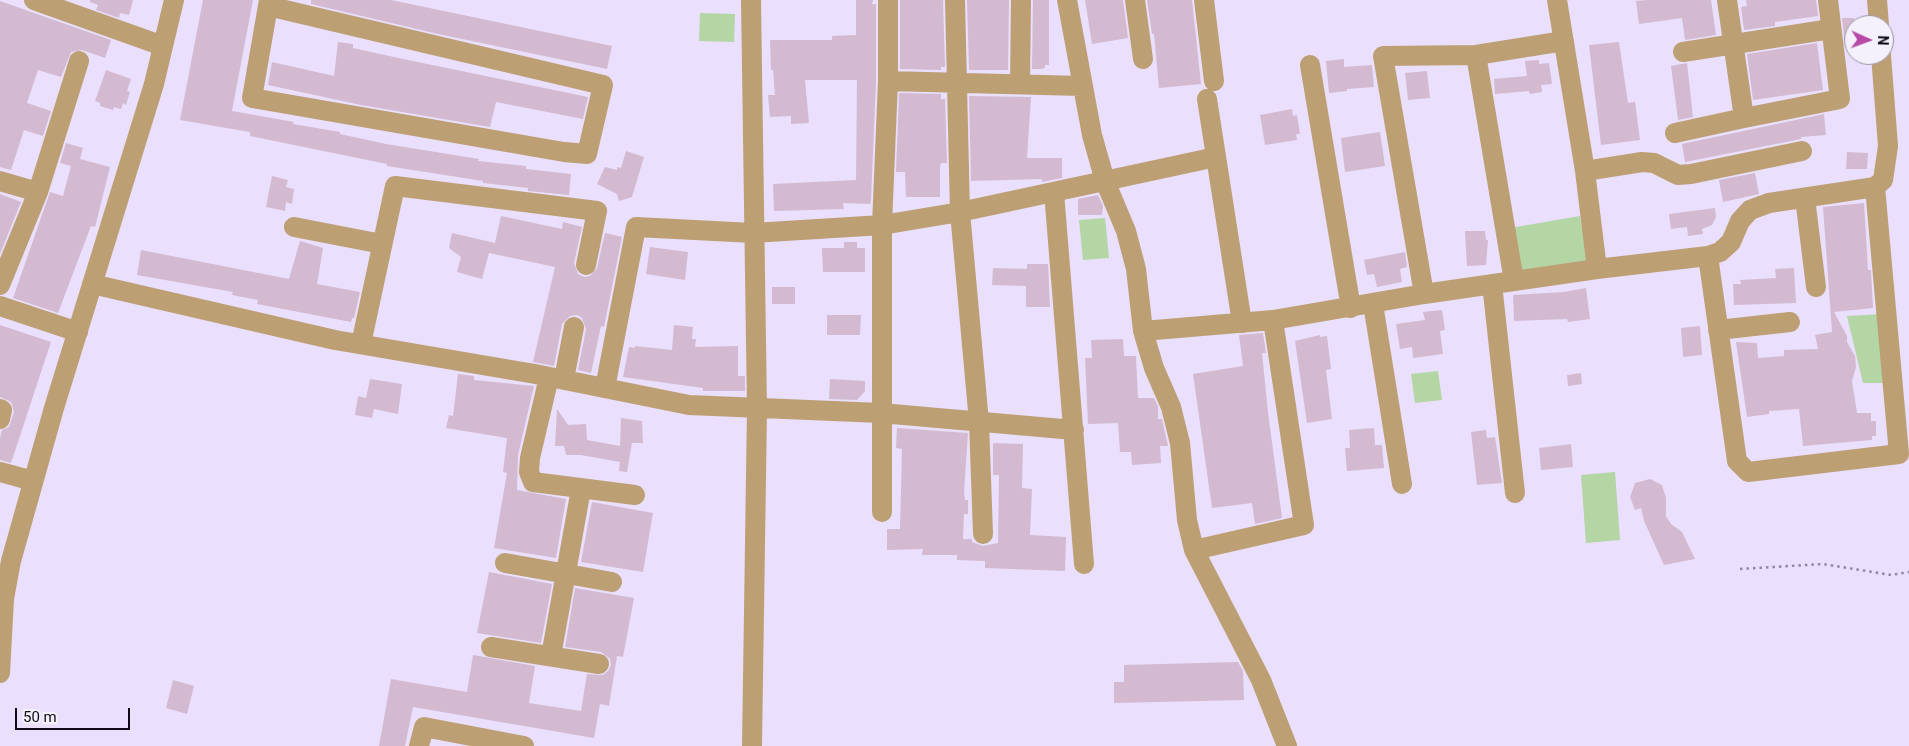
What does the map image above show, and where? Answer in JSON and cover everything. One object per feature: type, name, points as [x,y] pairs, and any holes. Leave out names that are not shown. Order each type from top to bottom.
[{"type":"street","points":[[34,0],[72,6],[162,46]]},
{"type":"street","points":[[0,673],[4,599],[11,561],[92,284],[154,84],[174,0]]},
{"type":"street","points":[[751,0],[757,409],[752,746]]},
{"type":"street","points":[[882,512],[880,413],[882,225],[888,81],[888,0]]},
{"type":"street","points":[[955,0],[960,212],[979,422],[982,534]]},
{"type":"street","points":[[1020,84],[1021,0]]},
{"type":"street","points":[[1067,0],[1092,135],[1105,181],[1126,231],[1136,268],[1144,331],[1154,368],[1171,408],[1180,442],[1186,520],[1194,550],[1261,680],[1287,746]]},
{"type":"street","points":[[1135,0],[1143,59]]},
{"type":"street","points":[[1204,0],[1216,157],[1242,323]]},
{"type":"street","points":[[1557,0],[1584,171],[1597,269]]},
{"type":"street","points":[[1727,0],[1744,118]]},
{"type":"street","points":[[1675,134],[1840,99],[1828,0]]},
{"type":"street","points":[[1877,0],[1878,15]]},
{"type":"street","points":[[268,3],[603,86],[587,154],[564,152],[252,98],[268,3]]},
{"type":"street","points":[[1684,52],[1831,29]]},
{"type":"street","points":[[1424,294],[1383,56],[1476,55],[1564,41]]},
{"type":"street","points":[[1476,55],[1514,281]]},
{"type":"street","points":[[0,286],[38,192],[79,61]]},
{"type":"street","points":[[1310,65],[1351,308]]},
{"type":"street","points":[[1144,331],[1273,320],[1424,294],[1597,269],[1708,256],[1720,252],[1731,242],[1740,221],[1750,210],[1769,203],[1875,187],[1882,180],[1888,146],[1882,65]]},
{"type":"street","points":[[888,81],[1082,86]]},
{"type":"street","points":[[1584,171],[1648,162],[1678,175],[1691,174],[1802,152]]},
{"type":"street","points":[[605,388],[636,227],[754,233],[882,225],[960,212],[1216,157]]},
{"type":"street","points":[[0,181],[38,192]]},
{"type":"street","points":[[361,344],[395,186],[597,211],[586,265]]},
{"type":"street","points":[[1708,256],[1737,461],[1748,472],[1899,454],[1875,187]]},
{"type":"street","points":[[1054,192],[1084,564]]},
{"type":"street","points":[[1805,198],[1816,287]]},
{"type":"street","points":[[294,227],[382,244]]},
{"type":"street","points":[[92,284],[361,344],[557,378],[689,405],[880,413],[1074,430]]},
{"type":"street","points":[[1492,284],[1515,493]]},
{"type":"street","points":[[1373,304],[1402,484]]},
{"type":"street","points":[[0,306],[78,332]]},
{"type":"street","points":[[1194,550],[1304,525],[1273,320]]},
{"type":"street","points":[[1718,330],[1790,322]]},
{"type":"street","points":[[574,327],[529,472],[533,482],[635,495]]},
{"type":"street","points":[[0,409],[2,410],[0,418]]},
{"type":"street","points":[[0,472],[33,481]]},
{"type":"street","points":[[551,656],[581,489]]},
{"type":"street","points":[[505,563],[612,582]]},
{"type":"street","points":[[491,647],[598,664]]},
{"type":"street","points":[[419,746],[424,727],[524,746]]},
{"type":"path","points":[[1740,569],[1823,564],[1891,575],[1909,572]]},
{"type":"green space","points":[[700,13],[735,14],[734,42],[699,41]]},
{"type":"green space","points":[[1580,216],[1588,262],[1517,273],[1510,228]]},
{"type":"green space","points":[[1105,218],[1109,258],[1083,260],[1079,220]]},
{"type":"green space","points":[[1882,314],[1887,383],[1863,383],[1847,316]]},
{"type":"green space","points":[[1438,371],[1442,400],[1415,403],[1411,374]]},
{"type":"green space","points":[[1615,472],[1620,540],[1586,543],[1581,475]]},
{"type":"building","points":[[90,0],[133,0],[129,15],[120,13],[119,18],[96,10],[98,5],[90,2]]},
{"type":"building","points":[[203,0],[253,0],[232,111],[294,122],[293,124],[340,132],[340,134],[386,144],[479,159],[478,161],[526,166],[526,169],[571,174],[569,195],[528,191],[528,188],[483,183],[483,181],[387,166],[387,164],[250,136],[250,132],[180,120]]},
{"type":"building","points":[[311,0],[391,0],[612,46],[607,69],[438,34],[311,4]]},
{"type":"building","points":[[856,0],[873,0],[872,4],[876,4],[876,81],[870,204],[843,203],[844,209],[774,211],[773,184],[856,180],[857,80],[805,80],[809,123],[791,124],[791,116],[770,117],[768,95],[775,95],[773,70],[771,70],[770,40],[832,40],[832,36],[856,35]]},
{"type":"building","points":[[900,0],[943,0],[945,67],[941,67],[941,70],[900,69]]},
{"type":"building","points":[[967,0],[1009,0],[1008,70],[969,70]]},
{"type":"building","points":[[1033,0],[1049,0],[1049,65],[1045,65],[1045,68],[1040,69],[1032,69]]},
{"type":"building","points":[[1085,0],[1123,0],[1128,38],[1092,44]]},
{"type":"building","points":[[1147,0],[1192,0],[1201,84],[1159,88],[1154,34],[1152,34]]},
{"type":"building","points":[[1711,0],[1716,35],[1685,40],[1682,18],[1639,24],[1636,1]]},
{"type":"building","points":[[1746,0],[1816,0],[1818,16],[1775,22],[1775,26],[1744,30],[1741,7],[1747,6]]},
{"type":"building","points":[[0,1],[111,40],[105,58],[82,50],[71,52],[61,77],[38,70],[27,103],[51,111],[43,136],[24,130],[11,170],[0,167]]},
{"type":"building","points":[[1842,18],[1844,18],[1844,35]]},
{"type":"building","points":[[338,42],[353,44],[353,48],[403,59],[588,97],[583,119],[496,102],[490,127],[361,105],[268,85],[272,62],[334,76]]},
{"type":"building","points":[[1619,42],[1628,103],[1635,102],[1640,140],[1601,145],[1589,45]]},
{"type":"building","points":[[1817,43],[1823,90],[1753,100],[1747,54]]},
{"type":"building","points":[[1344,59],[1344,67],[1372,65],[1374,87],[1347,89],[1347,91],[1329,93],[1326,61]]},
{"type":"building","points":[[1539,60],[1539,64],[1549,63],[1552,84],[1541,85],[1542,92],[1530,94],[1529,91],[1495,94],[1494,79],[1527,76],[1525,61]]},
{"type":"building","points":[[1687,63],[1693,117],[1678,120],[1671,66]]},
{"type":"building","points":[[106,70],[131,79],[127,91],[130,92],[126,105],[123,103],[121,109],[114,107],[113,110],[100,106],[100,103],[95,101]]},
{"type":"building","points":[[1427,71],[1430,98],[1408,100],[1405,73]]},
{"type":"building","points":[[899,93],[941,94],[941,99],[945,99],[947,163],[941,163],[940,167],[940,197],[906,197],[905,172],[896,172]]},
{"type":"building","points":[[969,96],[1031,97],[1027,158],[1062,158],[1062,178],[1042,182],[1042,179],[971,181]]},
{"type":"building","points":[[1292,109],[1293,116],[1297,115],[1300,134],[1296,134],[1297,140],[1265,145],[1260,115]]},
{"type":"building","points":[[1824,114],[1826,135],[1801,137],[1801,139],[1685,162],[1682,144]]},
{"type":"building","points":[[1380,132],[1385,166],[1345,172],[1341,138]]},
{"type":"building","points":[[66,143],[83,148],[80,159],[110,167],[95,227],[91,226],[58,313],[13,298],[50,192],[63,196],[71,166],[60,163]]},
{"type":"building","points":[[626,151],[644,157],[632,197],[619,201],[617,194],[597,184],[605,167],[617,170],[617,167],[621,168]]},
{"type":"building","points":[[1847,152],[1868,153],[1867,169],[1846,169]]},
{"type":"building","points":[[1755,173],[1759,194],[1723,202],[1719,180]]},
{"type":"building","points":[[272,176],[288,180],[286,187],[294,189],[292,204],[286,202],[285,211],[266,207]]},
{"type":"building","points":[[0,194],[21,202],[0,254]]},
{"type":"building","points":[[1098,195],[1103,206],[1102,215],[1078,215],[1078,199]]},
{"type":"building","points":[[1864,203],[1868,270],[1871,270],[1873,308],[1834,312],[1855,356],[1856,367],[1852,381],[1857,413],[1871,413],[1871,421],[1876,421],[1876,436],[1872,436],[1872,440],[1803,446],[1799,409],[1769,411],[1769,414],[1747,417],[1736,342],[1757,343],[1758,358],[1784,356],[1784,350],[1818,349],[1815,335],[1832,332],[1823,207]]},
{"type":"building","points":[[1715,208],[1716,217],[1712,225],[1702,229],[1703,234],[1688,236],[1687,227],[1671,229],[1669,214]]},
{"type":"building","points":[[501,216],[562,229],[563,222],[582,227],[574,263],[578,274],[584,277],[590,276],[597,268],[605,233],[622,237],[604,327],[601,326],[591,373],[578,370],[586,329],[582,318],[577,315],[570,316],[562,324],[554,366],[533,362],[555,267],[489,253],[482,279],[457,272],[461,257],[449,248],[452,233],[495,243]]},
{"type":"building","points":[[1465,231],[1485,231],[1486,240],[1488,240],[1486,265],[1467,266]]},
{"type":"building","points":[[300,241],[323,248],[317,284],[360,292],[354,318],[352,318],[351,322],[257,304],[258,300],[232,295],[233,292],[137,275],[141,250],[289,279]]},
{"type":"building","points":[[844,242],[857,242],[857,248],[865,248],[865,272],[823,272],[822,248],[844,248]]},
{"type":"building","points":[[650,247],[688,252],[685,280],[646,274]]},
{"type":"building","points":[[1405,252],[1407,267],[1400,269],[1402,282],[1377,287],[1374,274],[1367,275],[1364,260]]},
{"type":"building","points":[[1027,264],[1048,264],[1050,307],[1026,307],[1026,286],[992,285],[993,268],[1027,269]]},
{"type":"building","points":[[1794,268],[1796,303],[1734,305],[1733,284],[1741,284],[1740,280],[1776,278],[1775,269]]},
{"type":"building","points":[[772,287],[795,287],[795,304],[772,304]]},
{"type":"building","points":[[1586,288],[1590,319],[1568,322],[1567,319],[1514,321],[1513,295],[1564,292]]},
{"type":"building","points":[[1442,310],[1445,330],[1440,331],[1443,354],[1413,358],[1412,347],[1400,349],[1396,324],[1425,320],[1423,312]]},
{"type":"building","points":[[827,315],[861,315],[860,335],[827,335]]},
{"type":"building","points":[[0,325],[51,342],[11,463],[0,460],[2,430],[9,427],[14,412],[11,402],[0,397]]},
{"type":"building","points":[[674,325],[693,327],[692,339],[696,339],[695,347],[738,346],[738,376],[745,376],[745,391],[703,391],[703,388],[623,377],[629,347],[672,350]]},
{"type":"building","points":[[1700,326],[1702,355],[1683,357],[1681,328]]},
{"type":"building","points":[[1263,333],[1266,353],[1262,353],[1268,412],[1282,518],[1255,524],[1252,503],[1212,508],[1193,374],[1243,366],[1239,335]]},
{"type":"building","points":[[1320,335],[1320,337],[1327,336],[1331,369],[1326,370],[1332,419],[1307,423],[1295,341]]},
{"type":"building","points":[[1123,339],[1124,356],[1136,356],[1138,398],[1154,398],[1158,406],[1158,419],[1162,419],[1168,446],[1160,446],[1161,463],[1132,465],[1131,452],[1120,452],[1118,423],[1088,424],[1085,358],[1092,358],[1091,340]]},
{"type":"building","points":[[1581,373],[1582,384],[1568,386],[1567,375]]},
{"type":"building","points":[[458,374],[474,376],[474,380],[534,386],[518,455],[517,490],[566,499],[556,558],[494,548],[507,473],[503,472],[507,438],[446,428],[449,415],[453,416]]},
{"type":"building","points":[[370,379],[402,384],[398,414],[374,409],[372,418],[355,415],[358,396],[366,398]]},
{"type":"building","points":[[830,379],[865,381],[865,391],[857,400],[829,399]]},
{"type":"building","points":[[557,409],[568,425],[586,424],[587,440],[620,446],[621,418],[642,421],[643,443],[632,443],[627,472],[619,471],[620,462],[581,455],[566,455],[564,446],[555,446]]},
{"type":"building","points":[[897,428],[968,433],[964,492],[965,500],[968,500],[968,514],[964,514],[963,539],[972,539],[972,542],[983,546],[998,543],[999,475],[993,475],[993,443],[1023,444],[1022,488],[1032,489],[1030,535],[1066,537],[1065,571],[985,568],[985,561],[957,560],[957,555],[922,555],[923,549],[887,550],[887,529],[900,529],[902,449],[896,448]]},
{"type":"building","points":[[1374,428],[1375,445],[1382,445],[1384,468],[1347,471],[1345,448],[1350,448],[1349,430]]},
{"type":"building","points":[[1486,430],[1487,438],[1495,437],[1502,483],[1477,485],[1471,432]]},
{"type":"building","points":[[1571,444],[1573,467],[1541,470],[1539,448]]},
{"type":"building","points":[[1650,479],[1662,485],[1666,498],[1666,516],[1671,524],[1682,532],[1695,559],[1664,565],[1644,521],[1641,508],[1635,510],[1630,497],[1635,483]]},
{"type":"building","points":[[592,502],[653,513],[643,572],[581,562]]},
{"type":"building","points":[[489,572],[552,584],[541,643],[477,633]]},
{"type":"building","points":[[575,588],[634,598],[623,657],[617,656],[609,706],[600,704],[594,738],[413,707],[405,746],[379,746],[391,679],[467,692],[473,655],[535,666],[529,703],[581,711],[587,674],[603,675],[611,665],[610,659],[601,652],[565,647]]},
{"type":"building","points":[[1238,662],[1243,671],[1244,700],[1114,703],[1114,682],[1124,682],[1124,665]]},
{"type":"building","points":[[173,680],[194,686],[187,714],[166,708]]}]
